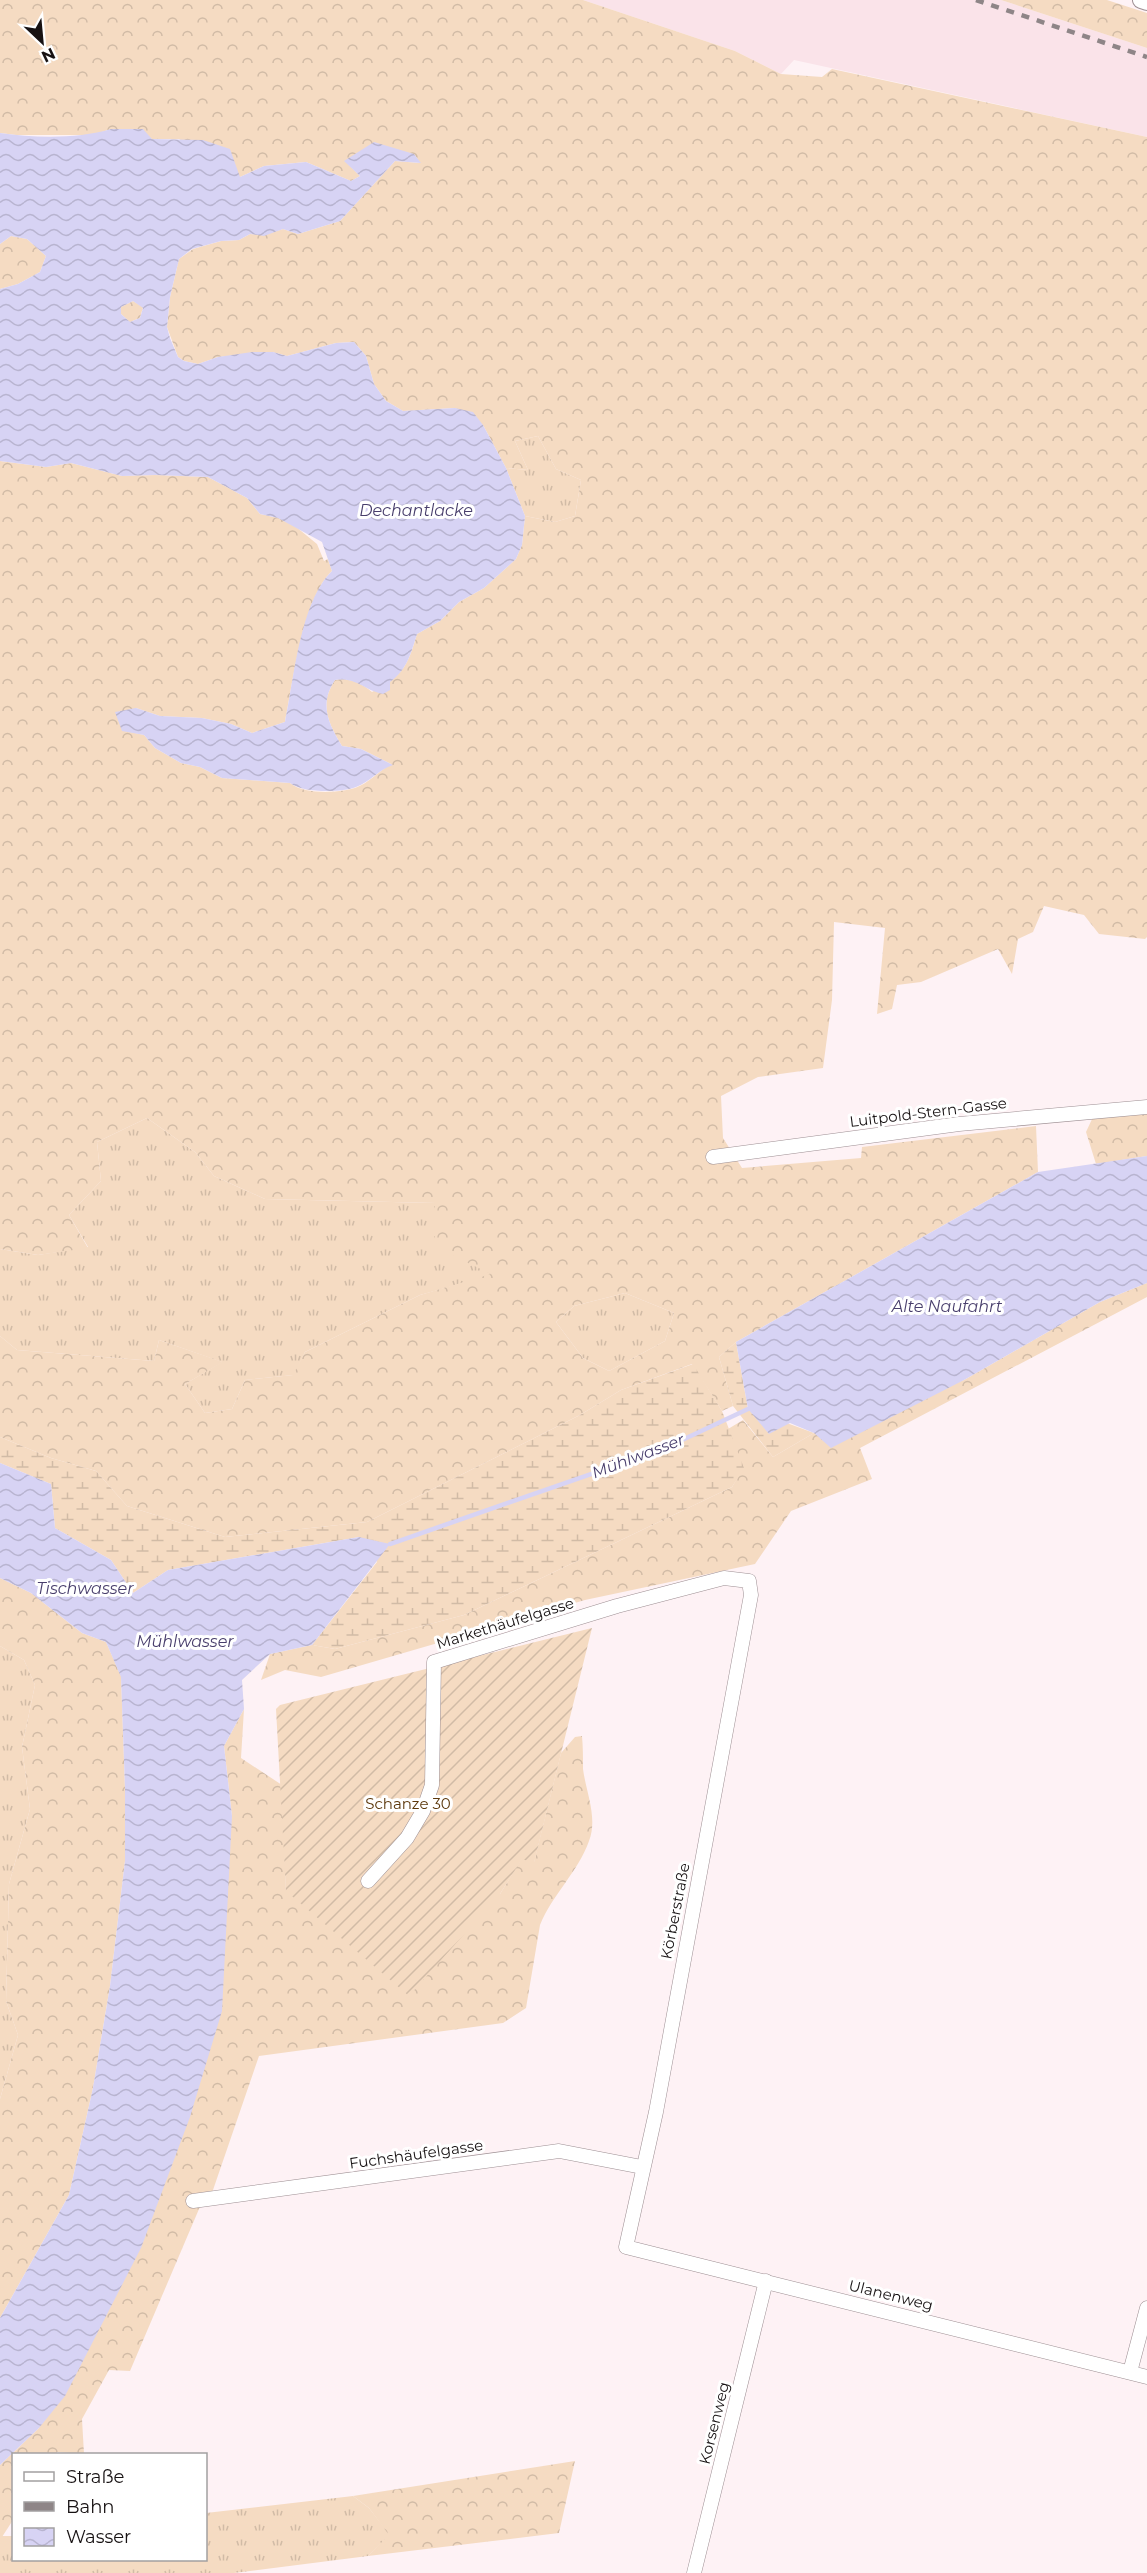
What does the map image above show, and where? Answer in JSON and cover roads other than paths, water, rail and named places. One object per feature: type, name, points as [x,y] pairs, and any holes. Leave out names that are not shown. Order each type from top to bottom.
[{"type":"street","points":[[1141,0],[1147,2]]},
{"type":"street","name":"Luitpold-Stern-Gasse","points":[[713,1157],[959,1124],[1147,1107]]},
{"type":"street","name":"Markethäufelgasse","points":[[368,1881],[407,1838],[423,1811],[432,1785],[434,1662],[617,1606],[713,1581],[733,1578],[749,1581]]},
{"type":"street","name":"Körberstraße","points":[[626,2247],[656,2112],[751,1596],[749,1581]]},
{"type":"street","name":"Fuchshäufelgasse","points":[[193,2201],[559,2151],[642,2167]]},
{"type":"street","name":"Ulanenweg","points":[[626,2247],[1147,2377]]},
{"type":"street","name":"Korsenweg","points":[[694,2573],[766,2281]]},
{"type":"street","points":[[1130,2372],[1147,2308]]},
{"type":"water","name":"Dechantlacke","points":[[111,129],[143,129],[152,139],[203,140],[230,149],[240,177],[264,166],[306,162],[351,181],[360,176],[344,161],[374,142],[414,154],[421,163],[395,161],[340,221],[298,234],[283,229],[264,236],[250,234],[239,240],[221,241],[192,249],[179,259],[170,297],[167,327],[178,357],[184,361],[198,364],[218,357],[252,352],[273,352],[287,356],[336,343],[354,342],[366,356],[374,384],[386,401],[403,411],[455,408],[473,412],[483,425],[506,468],[525,516],[522,545],[516,559],[484,588],[459,602],[440,621],[417,634],[404,667],[390,682],[390,690],[383,694],[349,680],[335,680],[326,705],[329,721],[342,746],[361,749],[393,765],[356,787],[322,791],[304,789],[290,783],[222,778],[200,767],[181,763],[155,748],[144,735],[122,731],[115,712],[136,708],[160,716],[202,718],[231,724],[252,733],[285,722],[305,621],[321,585],[332,571],[322,542],[278,518],[260,514],[247,498],[208,477],[122,476],[71,463],[46,467],[0,461],[0,289],[18,284],[40,272],[46,256],[27,239],[11,236],[0,244],[0,133],[56,137]],"holes":[[[133,301],[143,308],[140,318],[130,322],[121,314],[121,307]]]},
{"type":"water","name":"Alte Naufahrt","points":[[1147,1156],[1147,1283],[1100,1302],[964,1380],[831,1448],[814,1433],[790,1423],[769,1434],[748,1409],[736,1342],[1038,1172]]},
{"type":"water","name":"Mühlwasser","points":[[0,1463],[51,1484],[55,1528],[111,1560],[133,1593],[168,1570],[359,1537],[390,1544],[312,1645],[270,1654],[242,1680],[244,1709],[224,1746],[232,1816],[222,2011],[190,2117],[141,2248],[65,2396],[39,2428],[0,2465],[0,2318],[69,2195],[93,2088],[110,1986],[125,1861],[125,1788],[121,1677],[106,1642],[82,1633],[31,1593],[0,1578]]},
{"type":"waterway","name":"Mühlwasser","points":[[390,1544],[663,1449],[748,1409]]},
{"type":"railway","points":[[976,0],[1147,57]]},
{"type":"water label","name":"Tischwasser","points":[[85,1588]]},
{"type":"park label","name":"Schanze 30","points":[[408,1803]]}]
